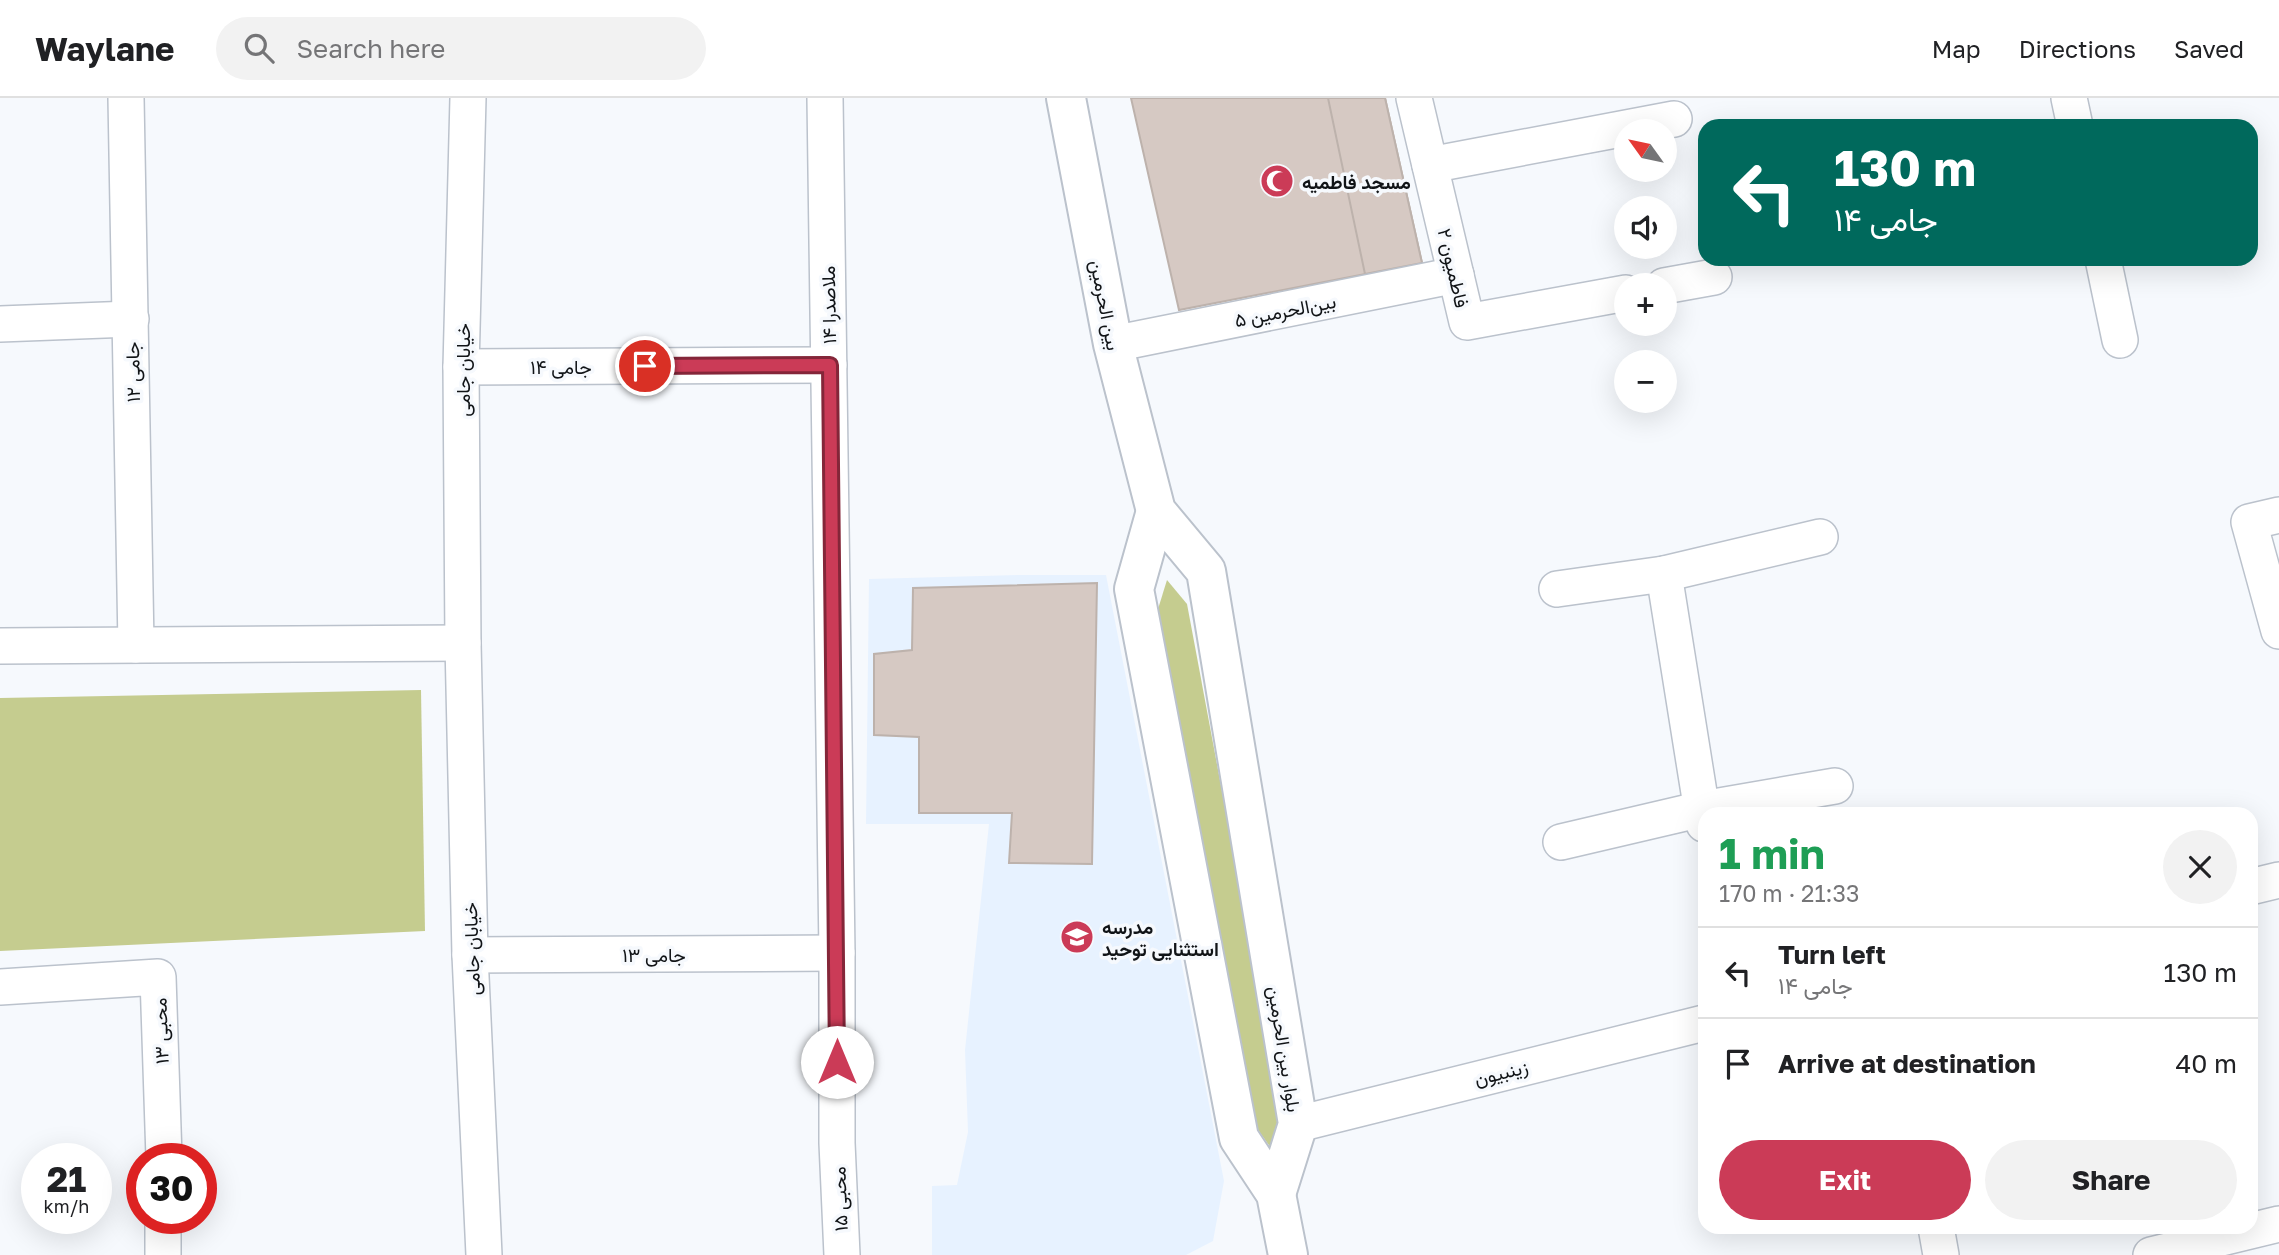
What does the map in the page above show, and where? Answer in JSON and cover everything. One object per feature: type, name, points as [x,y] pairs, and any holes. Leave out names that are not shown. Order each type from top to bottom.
[{"type":"main road","name":"بین الحرمین","points":[[1066,98],[1113,345],[1156,511]]},
{"type":"main road","name":"بلوار بین الحرمین","points":[[1156,511],[1206,571],[1298,1124],[1276,1194]]},
{"type":"main road","points":[[1156,511],[1134,589],[1239,1138],[1276,1194],[1288,1255]]},
{"type":"street","name":"جامی ۱۲","points":[[126,98],[136,645]]},
{"type":"street","name":"خیابان جامی","points":[[468,98],[461,367],[463,643],[470,955],[484,1255]]},
{"type":"street","name":"ملاصدرا ۱۴","points":[[825,98],[837,953],[837,1143]]},
{"type":"street","name":"فاطمیون ۲","points":[[1414,98],[1467,322],[1614,295]]},
{"type":"street","points":[[2069,98],[2074,119]]},
{"type":"street","points":[[1430,165],[1614,131]]},
{"type":"street","points":[[2104,266],[2120,340]]},
{"type":"street","name":"بین‌الحرمین ۵","points":[[1113,345],[1456,275]]},
{"type":"street","points":[[1677,284],[1714,277]]},
{"type":"street","points":[[0,324],[131,319]]},
{"type":"street","name":"جامی ۱۴","points":[[461,367],[830,365]]},
{"type":"street","points":[[2279,515],[2249,522],[2279,631]]},
{"type":"street","points":[[1557,589],[1664,574],[1820,537]]},
{"type":"street","points":[[1664,574],[1701,807]]},
{"type":"street","points":[[0,646],[463,643]]},
{"type":"street","points":[[1746,807],[1835,786]]},
{"type":"street","points":[[1561,842],[1698,818]]},
{"type":"street","points":[[2258,885],[2279,880]]},
{"type":"street","name":"جامی ۱۳","points":[[470,955],[837,953]]},
{"type":"street","name":"محبی ۱۳","points":[[0,987],[158,977],[164,1143]]},
{"type":"street","name":"زینبیون","points":[[1298,1124],[1698,1024]]},
{"type":"street","name":"محبی ۱۵","points":[[837,1143],[842,1255]]},
{"type":"street","points":[[2258,1232],[2279,1224]]},
{"type":"street","points":[[163,1234],[163,1255]]},
{"type":"street","points":[[1937,1234],[1941,1255]]},
{"type":"street","points":[[2151,1255],[2244,1238]]},
{"type":"shaded area","name":"مدرسه استثنایی توحید","points":[[1106,575],[1224,1181],[1213,1241],[1186,1255],[932,1255],[932,1186],[957,1185],[968,1132],[965,1050],[989,824],[866,824],[869,579]]},
{"type":"green space","points":[[1167,580],[1187,604],[1283,1117],[1271,1148],[1250,1119],[1158,609]]},
{"type":"green space","points":[[421,690],[425,931],[0,951],[0,698]]},
{"type":"building","name":"مسجد فاطمیه","points":[[1131,98],[1385,98],[1422,263],[1179,310]]},
{"type":"building","points":[[1328,98],[1385,98],[1422,263],[1365,274]]},
{"type":"building","name":"مدرسه استثنایی توحید","points":[[1097,583],[1092,864],[1009,863],[1012,813],[919,813],[919,737],[874,735],[874,654],[912,650],[913,588]]},
{"type":"place","name":"مسجد فاطمیه","points":[[1277,181]]},
{"type":"place","name":"مدرسه استثنایی توحید","points":[[1077,937]]},
{"type":"route","points":[[645,366],[830,365],[837,1062]]}]
